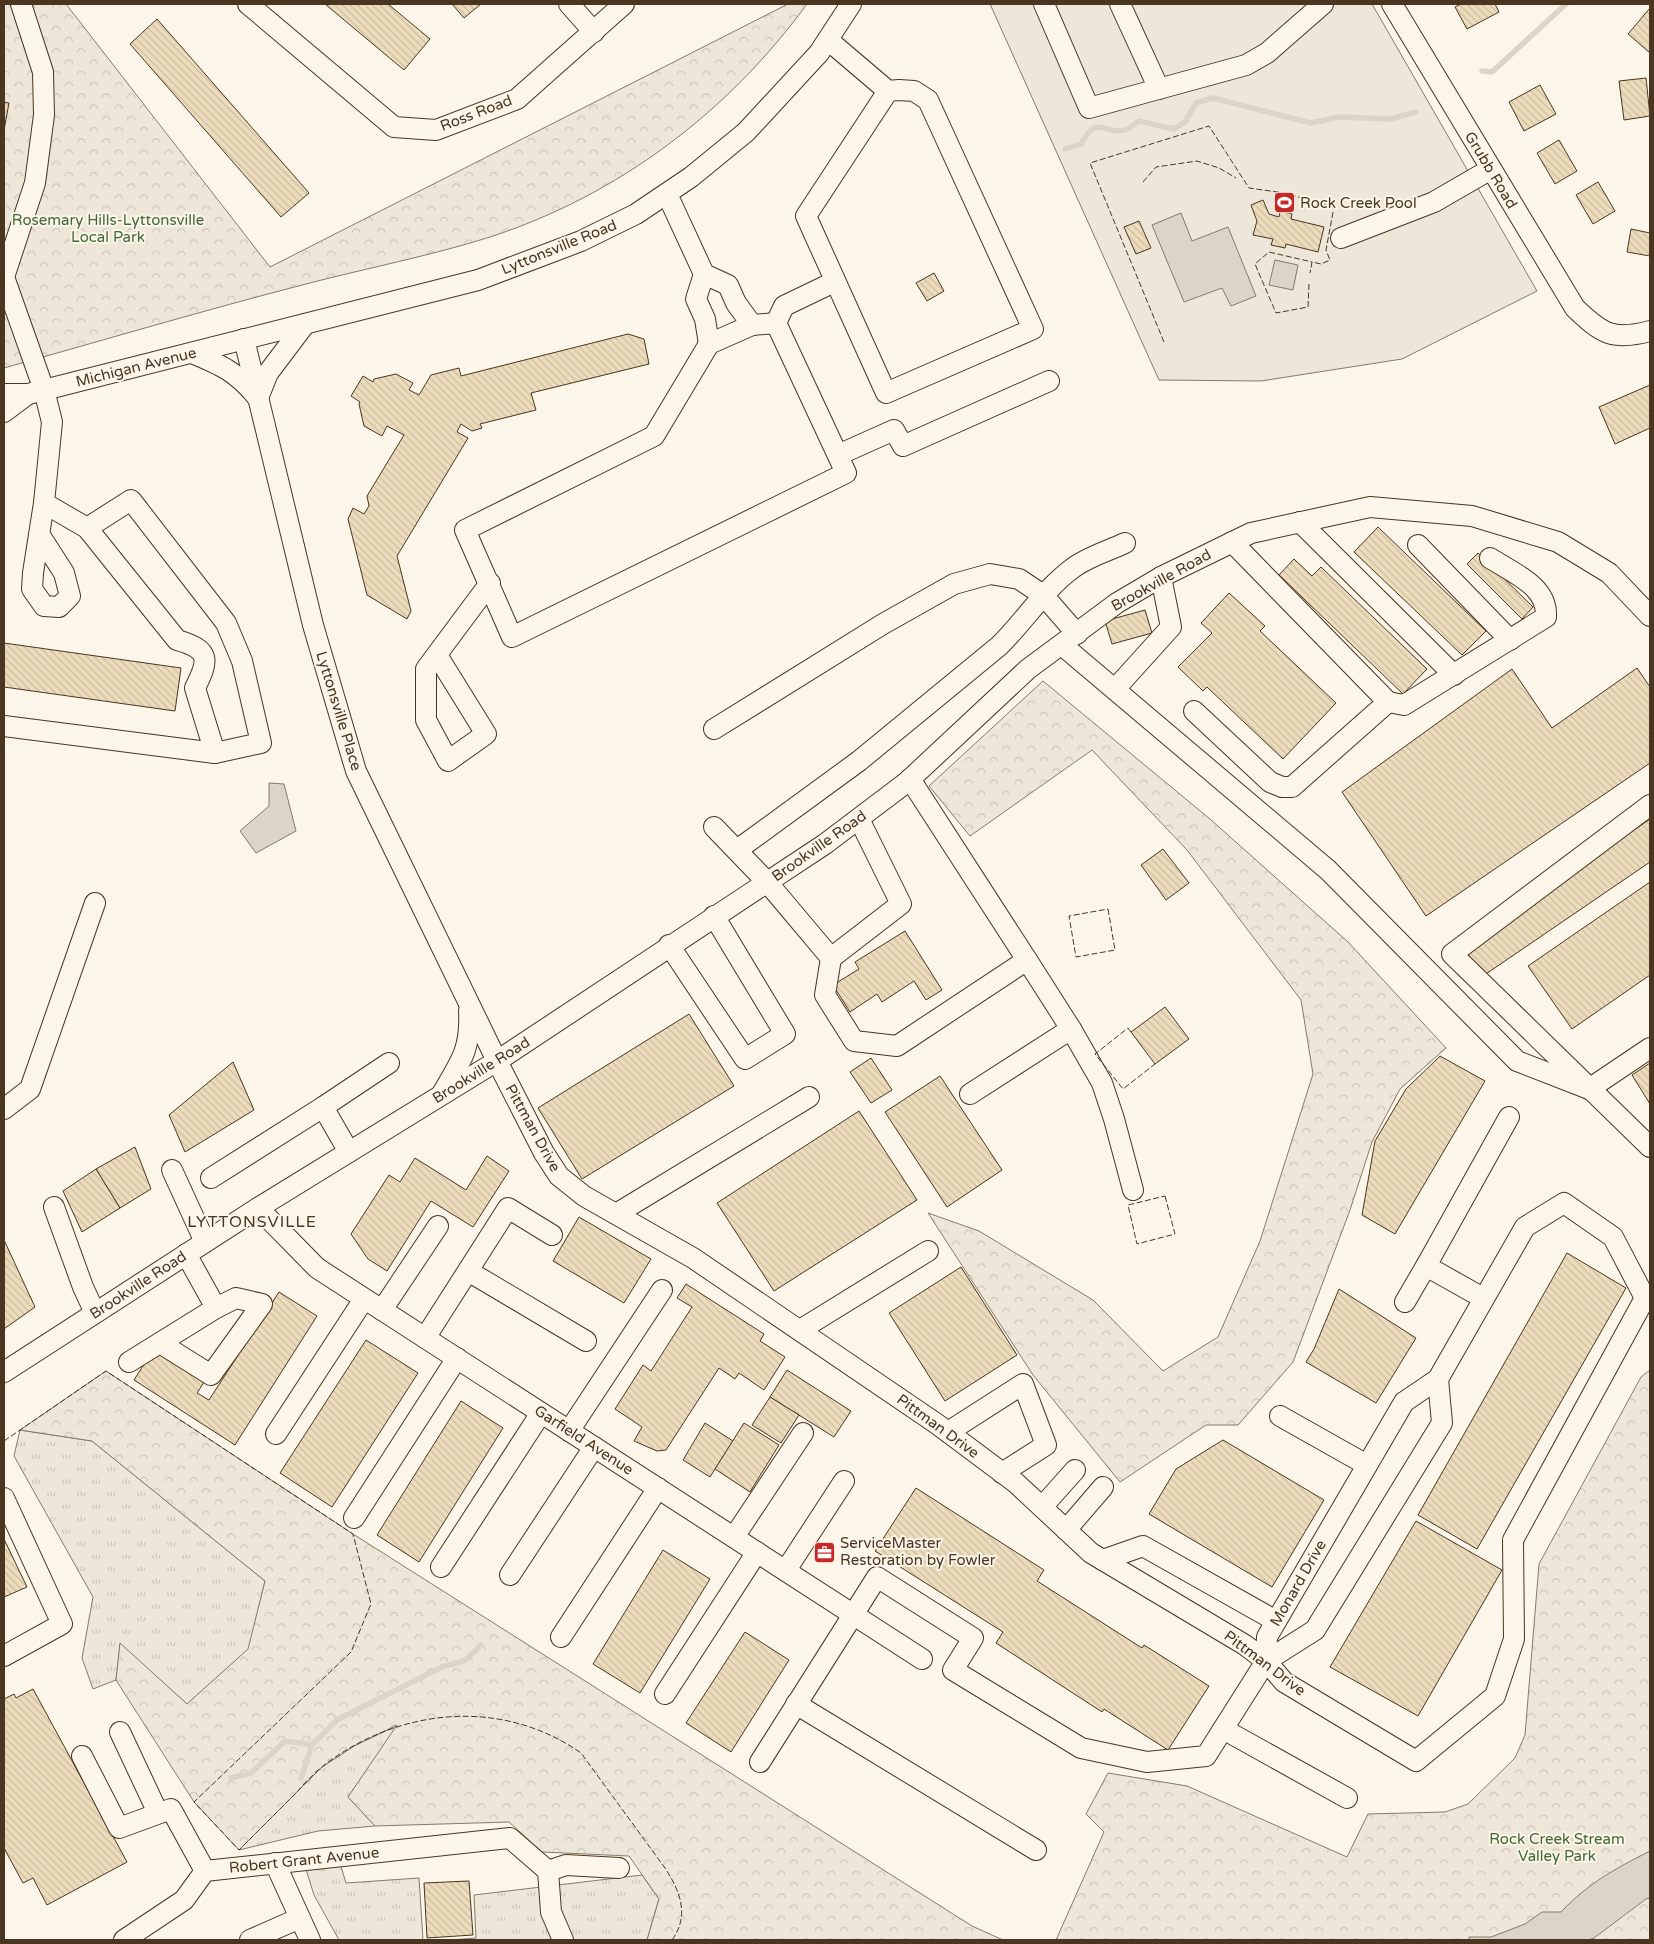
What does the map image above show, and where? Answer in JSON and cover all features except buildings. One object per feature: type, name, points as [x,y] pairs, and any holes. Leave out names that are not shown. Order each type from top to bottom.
[{"type":"street","points":[[21,4],[43,72],[44,115],[35,183],[4,277],[36,392],[52,422],[39,534]]},
{"type":"street","name":"Ross Road","points":[[248,4],[394,127],[436,130],[517,98],[624,4]]},
{"type":"street","points":[[569,4],[594,32]]},
{"type":"street","name":"Lyttonsville Road","points":[[244,339],[478,280],[581,241],[636,214],[691,177],[746,132],[819,53],[851,4]]},
{"type":"street","points":[[1044,4],[1089,108],[1246,65],[1267,53],[1323,4]]},
{"type":"street","points":[[1120,4],[1159,89]]},
{"type":"street","name":"Grubb Road","points":[[1392,4],[1575,308],[1597,330],[1628,337],[1650,331]]},
{"type":"street","points":[[828,40],[888,91],[914,91],[928,100],[1033,329],[886,393],[834,282],[806,216],[888,91]]},
{"type":"street","points":[[1341,238],[1434,202],[1491,169]]},
{"type":"street","points":[[667,194],[704,274],[728,285],[736,303],[752,324]]},
{"type":"street","points":[[704,274],[696,299],[705,319],[709,344]]},
{"type":"street","points":[[776,323],[784,306],[834,282]]},
{"type":"street","points":[[776,323],[846,473],[512,637],[490,583],[465,530],[654,436],[709,344],[752,324],[776,323]]},
{"type":"street","points":[[192,353],[224,366],[243,379],[258,398],[272,366],[305,324]]},
{"type":"street","name":"Michigan Avenue","points":[[4,394],[36,392],[244,339]]},
{"type":"street","name":"Lyttonsville Place","points":[[244,339],[313,625],[356,771],[497,1061]]},
{"type":"street","points":[[838,455],[894,430],[903,446],[1049,380]]},
{"type":"street","name":"Michigan Avenue","points":[[4,412],[36,392]]},
{"type":"street","points":[[4,726],[214,753],[261,743],[242,661],[226,623],[131,500],[87,528]]},
{"type":"street","points":[[44,502],[87,528],[177,640],[192,644],[203,655],[206,666],[195,688],[214,753]]},
{"type":"street","name":"Brookville Road","points":[[4,1372],[258,1208],[497,1061],[669,945],[767,882],[859,819],[910,779],[1028,669],[1117,602],[1161,577],[1251,533],[1370,507],[1472,516],[1558,542],[1609,573],[1650,616]]},
{"type":"street","points":[[1300,522],[1454,675]]},
{"type":"street","points":[[1232,542],[1388,702],[1404,705],[1546,617],[1546,606],[1538,589],[1490,558]]},
{"type":"street","points":[[737,850],[859,761],[999,646],[1018,628],[1043,595],[1074,567],[1125,543]]},
{"type":"street","points":[[1418,545],[1510,640]]},
{"type":"street","points":[[714,729],[954,584],[990,574],[1019,579],[1043,595],[1069,639],[1115,689],[1328,870],[1517,1061],[1589,1089]]},
{"type":"street","points":[[1115,689],[1171,627],[1161,577]]},
{"type":"street","points":[[436,655],[486,734],[448,761],[426,720],[426,669],[436,655],[490,583]]},
{"type":"street","points":[[1194,711],[1270,782],[1282,787],[1292,787],[1388,702]]},
{"type":"street","points":[[910,779],[1071,1029],[1102,1083],[1114,1119],[1133,1190]]},
{"type":"street","points":[[1650,805],[1452,954],[1650,1147]]},
{"type":"street","points":[[859,819],[901,904],[831,958],[825,995],[854,1041],[897,1046],[1027,960]]},
{"type":"street","points":[[714,827],[767,882],[831,958]]},
{"type":"street","points":[[4,1109],[30,1088],[95,903]]},
{"type":"street","points":[[669,945],[745,1059],[786,1034],[714,916]]},
{"type":"street","points":[[440,1095],[462,1060],[470,1034],[468,1003]]},
{"type":"street","points":[[970,1094],[1071,1029]]},
{"type":"street","points":[[1589,1089],[1650,1048]]},
{"type":"street","name":"Pittman Drive","points":[[497,1061],[544,1153],[559,1176],[584,1196],[693,1258],[800,1330],[948,1432],[1002,1473],[1091,1552],[1245,1645],[1266,1661],[1284,1682],[1416,1761]]},
{"type":"street","points":[[210,1178],[389,1063]]},
{"type":"street","points":[[616,1214],[809,1096]]},
{"type":"street","points":[[323,1107],[349,1152]]},
{"type":"street","points":[[1405,1302],[1509,1116]]},
{"type":"street","points":[[172,1170],[205,1242]]},
{"type":"street","name":"Monard Drive","points":[[1266,1661],[1267,1637],[1404,1402],[1438,1379],[1525,1226],[1564,1204],[1613,1237],[1645,1298],[1513,1540],[1514,1639],[1495,1696],[1416,1761]]},
{"type":"street","points":[[54,1207],[83,1288],[96,1313]]},
{"type":"street","name":"Garfield Avenue","points":[[258,1208],[317,1268],[922,1659]]},
{"type":"street","points":[[425,1338],[508,1208],[552,1235]]},
{"type":"street","points":[[382,1310],[438,1226]]},
{"type":"street","points":[[800,1330],[928,1251]]},
{"type":"street","points":[[186,1254],[216,1308]]},
{"type":"street","points":[[1426,1266],[1483,1298]]},
{"type":"street","points":[[468,1271],[586,1341]]},
{"type":"street","points":[[568,1430],[662,1290]]},
{"type":"street","points":[[129,1362],[216,1308],[236,1298],[262,1304],[211,1375],[160,1343]]},
{"type":"street","points":[[276,1434],[364,1299]]},
{"type":"street","points":[[354,1518],[456,1358]]},
{"type":"street","name":"Monard Drive","points":[[1266,1661],[1316,1630],[1442,1423],[1438,1379]]},
{"type":"street","points":[[948,1432],[1023,1384],[1046,1445],[1002,1473]]},
{"type":"street","points":[[441,1567],[541,1412]]},
{"type":"street","points":[[1280,1416],[1367,1464]]},
{"type":"street","points":[[734,1537],[803,1434]]},
{"type":"street","points":[[510,1575],[594,1446]]},
{"type":"street","points":[[1042,1507],[1075,1470]]},
{"type":"street","points":[[786,1570],[844,1481]]},
{"type":"street","points":[[1066,1530],[1103,1487]]},
{"type":"street","points":[[561,1637],[658,1488]]},
{"type":"street","points":[[4,1498],[62,1624],[4,1656]]},
{"type":"street","points":[[1103,1560],[1143,1546],[1276,1621]]},
{"type":"street","points":[[665,1694],[757,1552]]},
{"type":"street","points":[[760,1762],[877,1577],[973,1638],[952,1670],[1081,1748],[1147,1762],[1206,1756],[1266,1661]]},
{"type":"street","points":[[796,1704],[1036,1850]]},
{"type":"street","points":[[1223,1729],[1347,1798]]},
{"type":"street","points":[[120,1732],[158,1813]]},
{"type":"street","points":[[82,1756],[119,1828],[170,1809],[204,1871],[184,1900],[124,1940]]},
{"type":"street","name":"Robert Grant Avenue","points":[[204,1871],[510,1838],[548,1871]]},
{"type":"street","points":[[275,1863],[310,1940]]},
{"type":"street","points":[[562,1940],[551,1912],[548,1871],[566,1865],[619,1868]]},
{"type":"street","points":[[250,1940],[300,1918]]},
{"type":"green space","name":"Rosemary Hills-Lyttonsville Local Park","points":[[4,4],[66,4],[270,267],[788,4],[807,4],[776,43],[742,80],[706,114],[667,145],[626,173],[583,198],[537,219],[467,244],[268,294],[4,368]]},
{"type":"green space","name":"Rock Creek Pool","points":[[990,4],[1372,4],[1537,291],[1402,359],[1261,381],[1159,380]]},
{"type":"green space","points":[[1043,681],[1210,819],[1348,942],[1446,1048],[1400,1089],[1372,1142],[1350,1210],[1293,1362],[1238,1425],[1206,1425],[1120,1482],[1033,1375],[928,1213],[979,1231],[1093,1300],[1163,1371],[1218,1337],[1260,1241],[1313,1074],[1301,1000],[1187,850],[1092,750],[970,836],[929,786]]},
{"type":"green space","name":"Rock Creek Stream Valley Park","points":[[1650,1370],[1650,1940],[1056,1940],[1104,1832],[1086,1814],[1108,1773],[1187,1786],[1347,1857],[1368,1814],[1445,1812],[1468,1804],[1515,1758],[1525,1735],[1539,1564],[1641,1377]]},
{"type":"green space","points":[[106,1371],[353,1534],[972,1926],[1003,1940],[647,1940],[659,1899],[629,1856],[542,1852],[509,1822],[375,1826],[348,1797],[397,1725],[354,1746],[322,1767],[239,1850],[194,1802],[116,1680],[120,1643],[187,1704],[248,1649],[265,1581],[92,1441],[20,1430]]},
{"type":"green space","points":[[20,1430],[92,1441],[265,1581],[249,1649],[187,1704],[120,1644],[116,1680],[93,1689],[82,1658],[93,1597],[14,1456]]},
{"type":"green space","points":[[398,1725],[348,1797],[375,1826],[318,1831],[239,1850],[322,1767],[354,1746]]},
{"type":"green space","points":[[339,1860],[346,1883],[419,1878],[423,1940],[339,1940],[314,1895],[305,1866]]},
{"type":"green space","points":[[642,1875],[659,1899],[647,1940],[450,1940],[476,1938],[474,1895]]},
{"type":"shaded area","points":[[1181,213],[1192,241],[1228,227],[1256,296],[1231,306],[1222,288],[1184,302],[1152,225]]},
{"type":"shaded area","points":[[1275,260],[1298,265],[1293,290],[1269,285]]},
{"type":"shaded area","points":[[269,783],[284,784],[296,831],[256,853],[240,831],[269,806]]},
{"type":"shaded area","points":[[1650,1851],[1650,1898],[1646,1899],[1594,1938],[1588,1940],[1469,1940],[1469,1937],[1491,1937],[1525,1924],[1542,1912],[1561,1912],[1582,1892],[1602,1877]]},
{"type":"waterway","points":[[1482,71],[1492,72],[1566,4]]},
{"type":"waterway","points":[[1065,149],[1081,144],[1092,129],[1096,127],[1117,131],[1125,130],[1139,121],[1174,129],[1185,122],[1196,103],[1213,98],[1311,123],[1339,117],[1390,119],[1416,112]]},
{"type":"waterway","points":[[301,1778],[312,1745],[337,1720],[442,1667],[466,1660],[481,1645]]},
{"type":"waterway","points":[[231,1778],[251,1773],[285,1741],[312,1745]]},
{"type":"fence","points":[[1164,342],[1090,163],[1209,126],[1249,188],[1284,193],[1334,207],[1326,250],[1330,260],[1321,264],[1312,262],[1310,273]]},
{"type":"fence","points":[[1143,182],[1156,167],[1197,161],[1219,168],[1236,178]]},
{"type":"fence","points":[[1309,284],[1308,307],[1276,313],[1255,264],[1269,252],[1312,262]]},
{"type":"fence","points":[[1108,909],[1115,950],[1076,957],[1069,916],[1108,909]]},
{"type":"fence","points":[[1131,1032],[1128,1028],[1095,1054],[1123,1089],[1155,1064]]},
{"type":"fence","points":[[1165,1196],[1175,1234],[1137,1244],[1128,1205],[1165,1196]]},
{"type":"fence","points":[[4,1441],[106,1371],[353,1534],[371,1604],[351,1652],[194,1802],[239,1850],[312,1776],[352,1746],[384,1732],[416,1722],[450,1717],[484,1717],[517,1723],[550,1735],[581,1753],[665,1868],[679,1894],[682,1912],[681,1921],[672,1940]]},
{"type":"place","name":"Rock Creek Pool","points":[[1284,203]]},
{"type":"place","name":"ServiceMaster Restoration by Fowler","points":[[824,1552]]},
{"type":"district","name":"LYTTONSVILLE","points":[[252,1222]]}]
